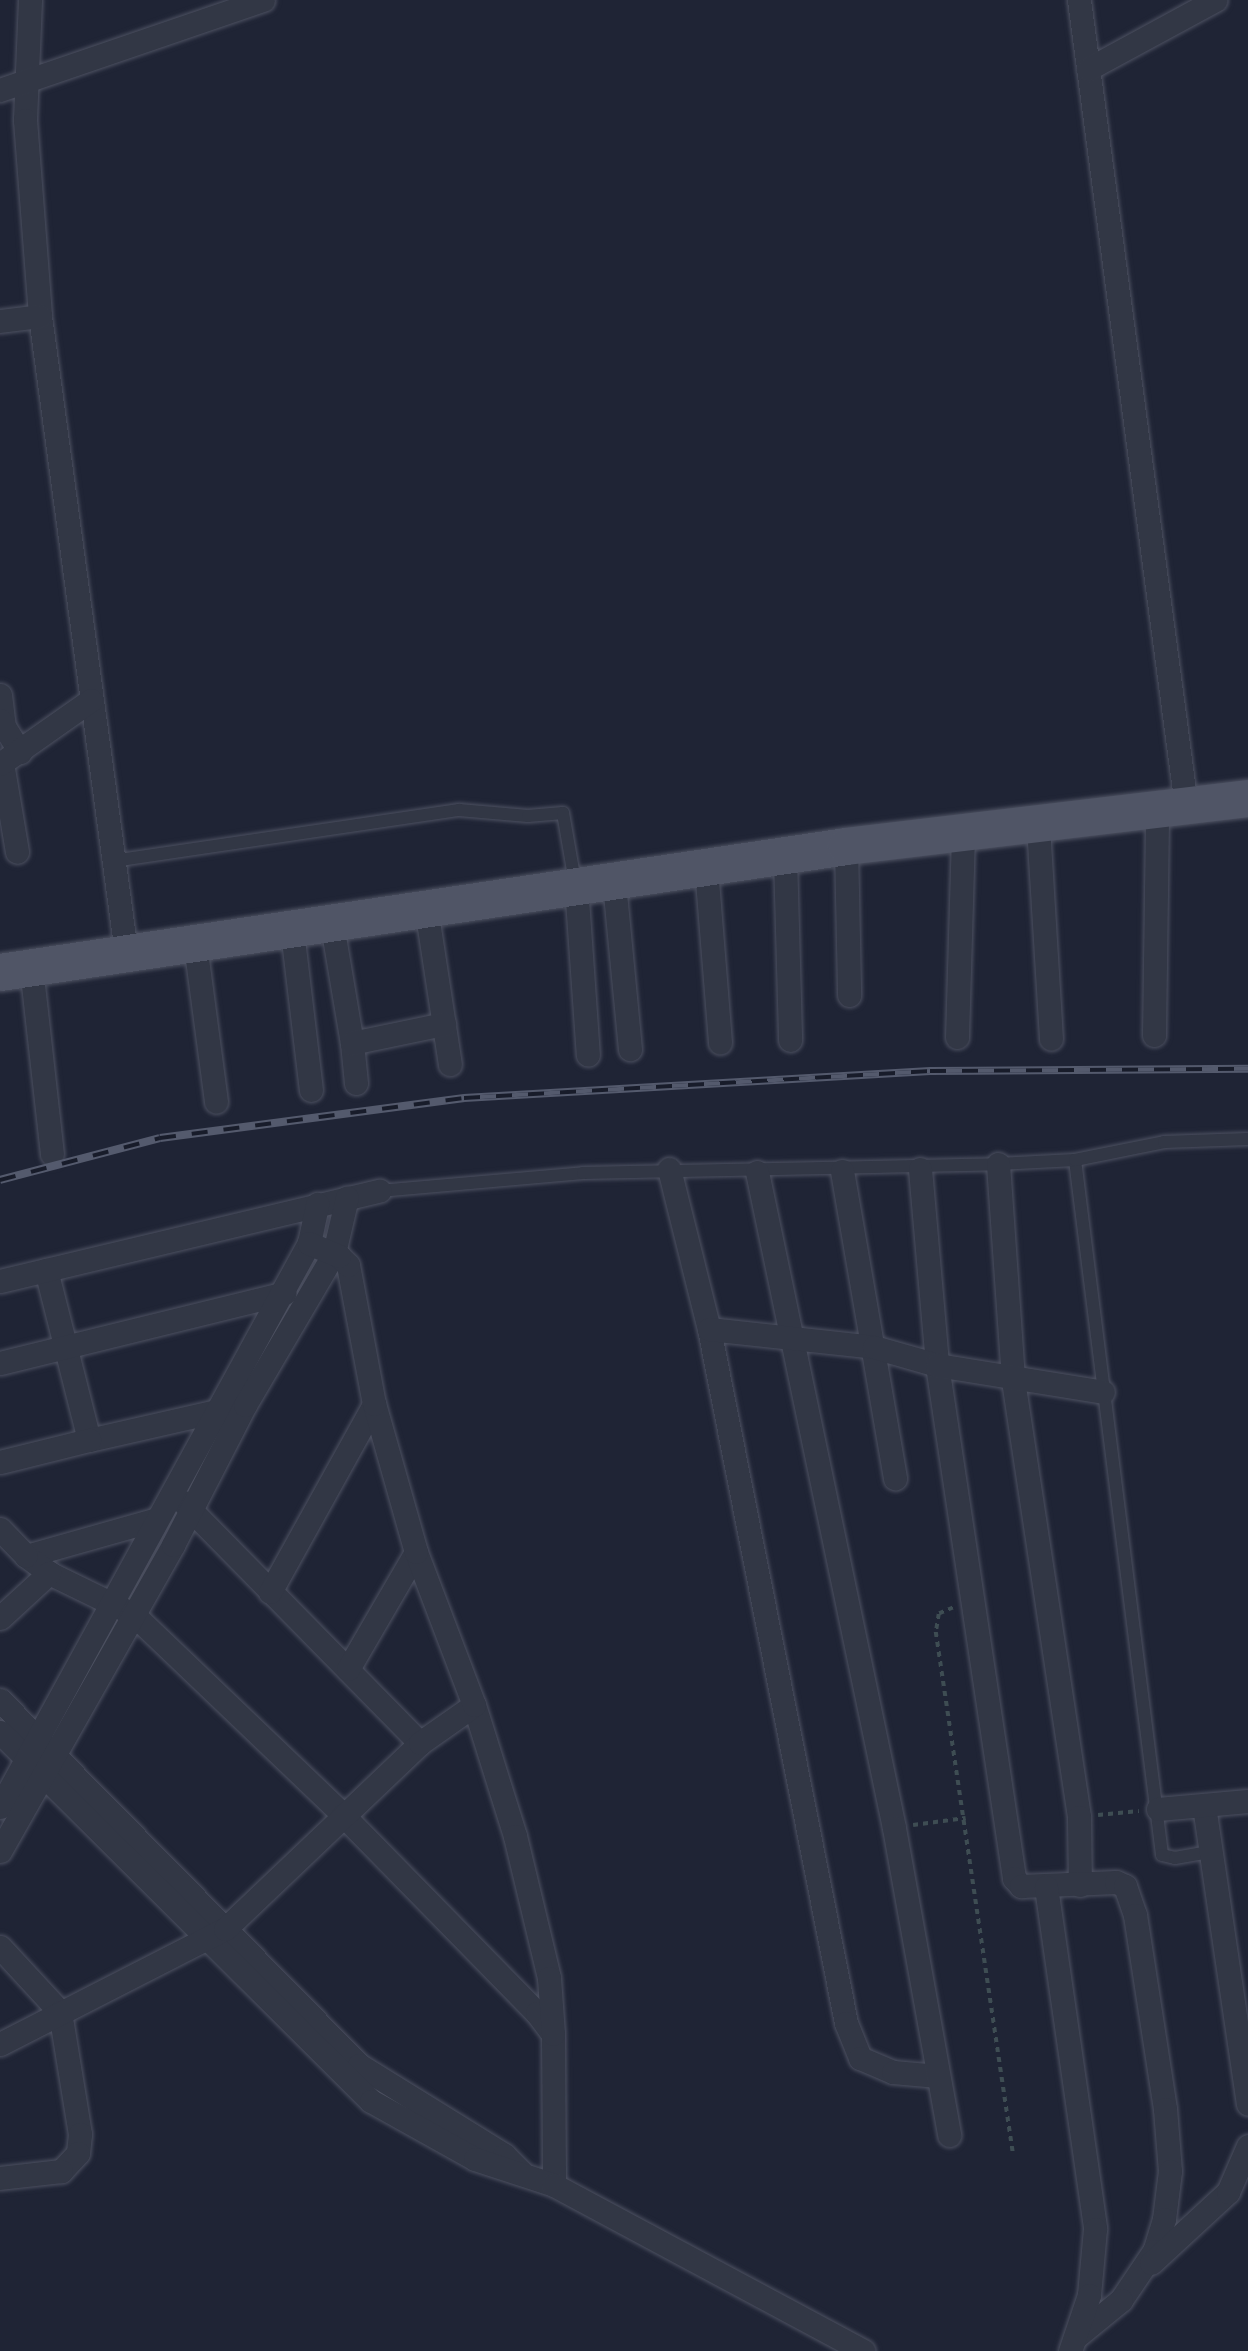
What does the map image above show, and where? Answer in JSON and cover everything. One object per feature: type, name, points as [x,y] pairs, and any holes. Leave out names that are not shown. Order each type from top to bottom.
[{"type":"main road","points":[[15,970],[126,952],[332,925],[576,885],[614,883],[846,846],[963,831],[1038,826],[1248,798]]},
{"type":"street","points":[[30,0],[25,120],[40,316],[126,952]]},
{"type":"street","points":[[0,90],[263,0]]},
{"type":"street","points":[[1079,0],[1172,807],[1154,1035]]},
{"type":"street","points":[[1088,69],[1215,0]]},
{"type":"street","points":[[0,321],[40,316]]},
{"type":"street","points":[[0,695],[18,852]]},
{"type":"street","points":[[7,760],[91,700]]},
{"type":"street","points":[[1038,826],[1051,1039]]},
{"type":"street","points":[[957,1037],[963,831]]},
{"type":"street","points":[[846,846],[849,995]]},
{"type":"street","points":[[785,857],[790,1040]]},
{"type":"street","points":[[706,869],[720,1042]]},
{"type":"street","points":[[614,883],[631,1049]]},
{"type":"street","points":[[576,885],[588,1055]]},
{"type":"street","points":[[426,908],[450,1064]]},
{"type":"street","points":[[332,925],[356,1083]]},
{"type":"street","points":[[292,931],[311,1090]]},
{"type":"street","points":[[195,944],[216,1102]]},
{"type":"street","points":[[15,970],[52,1154]]},
{"type":"street","points":[[352,1043],[444,1024]]},
{"type":"street","points":[[998,1164],[1013,1380],[1079,1816],[1080,1885]]},
{"type":"street","points":[[920,1169],[937,1365],[1014,1878],[1020,1886],[1046,1887],[1121,1882],[1129,1892],[1135,1915],[1165,2109],[1170,2171],[1164,2219],[1146,2267]]},
{"type":"street","points":[[669,1170],[709,1329],[852,2042],[860,2058],[871,2064],[892,2072],[938,2076]]},
{"type":"street","points":[[842,1171],[895,1479]]},
{"type":"street","points":[[757,1172],[894,1828],[950,2135]]},
{"type":"street","points":[[0,1281],[379,1191]]},
{"type":"street","points":[[0,1807],[38,1739],[192,1511],[245,1405],[334,1253],[347,1197]]},
{"type":"street","points":[[0,1851],[56,1756],[124,1608],[157,1520],[277,1295],[309,1243],[317,1204]]},
{"type":"street","points":[[309,1243],[334,1253],[348,1265],[374,1404],[416,1552],[474,1705],[518,1849],[549,1978],[554,2185]]},
{"type":"street","points":[[46,1270],[89,1440]]},
{"type":"street","points":[[0,1363],[64,1345],[312,1288]]},
{"type":"street","points":[[709,1329],[790,1335],[874,1347],[937,1365],[1013,1380],[1102,1392]]},
{"type":"street","points":[[270,1592],[374,1404]]},
{"type":"street","points":[[0,1462],[245,1405]]},
{"type":"street","points":[[173,1493],[420,1742]]},
{"type":"street","points":[[26,1556],[157,1520]]},
{"type":"street","points":[[0,1529],[26,1556],[49,1573],[124,1608],[343,1815],[552,2034]]},
{"type":"street","points":[[348,1669],[416,1552]]},
{"type":"street","points":[[0,1618],[49,1573]]},
{"type":"street","points":[[0,1700],[56,1756],[371,2101],[475,2159],[554,2185],[863,2351]]},
{"type":"street","points":[[0,2045],[215,1933],[420,1742],[474,1705]]},
{"type":"street","points":[[0,1732],[44,1777],[215,1933]]},
{"type":"street","points":[[1158,1809],[1248,1801]]},
{"type":"street","points":[[1204,1806],[1248,2104]]},
{"type":"street","points":[[1046,1887],[1093,2191],[1093,2262],[1073,2344]]},
{"type":"street","points":[[0,1947],[60,2012],[80,2134],[78,2152],[61,2171],[0,2178]]},
{"type":"street","points":[[1073,2344],[1101,2320],[1146,2267],[1228,2192],[1248,2146]]},
{"type":"lane","points":[[113,861],[459,810],[528,816],[563,813],[576,885]]},
{"type":"lane","points":[[379,1191],[669,1170],[842,1171],[1075,1160],[1164,1142],[1248,1139]]},
{"type":"lane","points":[[1075,1160],[1102,1392],[1163,1856],[1210,1852]]},
{"type":"path","points":[[972,1603],[939,1614],[936,1632],[966,1818],[1013,2153]]},
{"type":"path","points":[[1079,1816],[1158,1809]]},
{"type":"path","points":[[894,1828],[966,1818]]},
{"type":"railway","points":[[0,1180],[160,1138],[464,1098],[930,1071],[1248,1069]]}]
